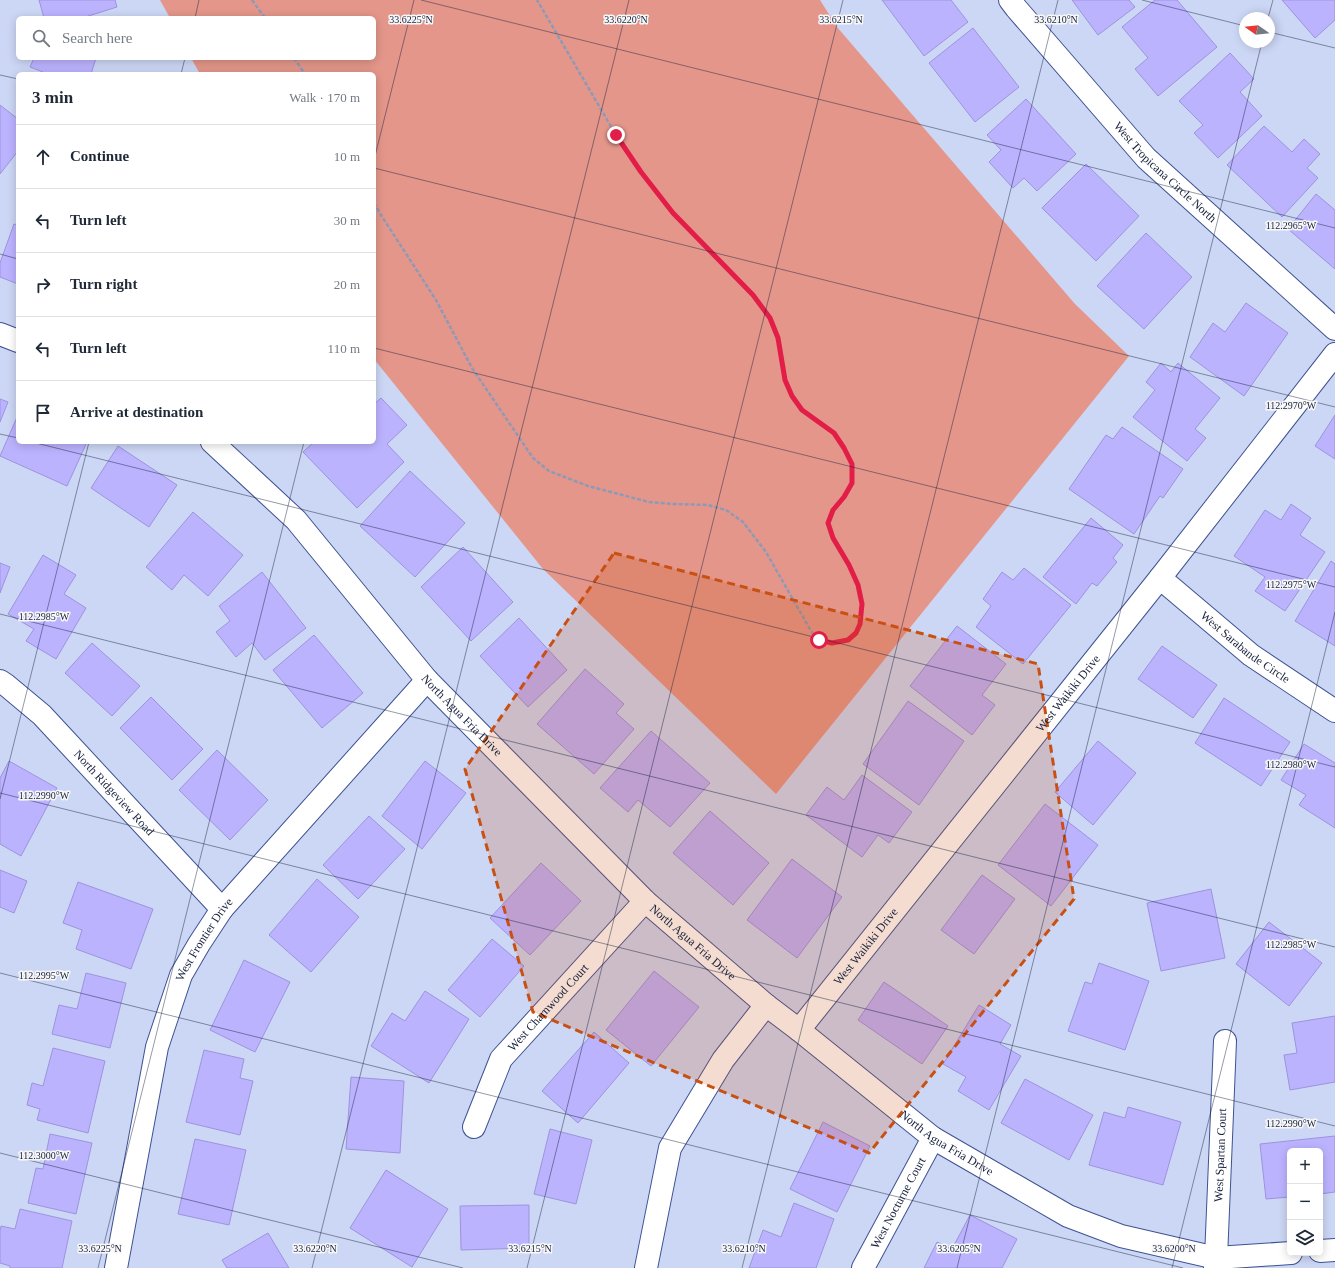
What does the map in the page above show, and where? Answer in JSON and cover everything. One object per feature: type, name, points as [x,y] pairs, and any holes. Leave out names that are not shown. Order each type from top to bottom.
[{"type":"street","name":"West Tropicana Circle North","points":[[1010,0],[1146,158],[1335,329]]},
{"type":"street","points":[[0,334],[16,340]]},
{"type":"street","name":"West Waikiki Drive","points":[[799,1030],[1160,578],[1335,354]]},
{"type":"street","name":"North Agua Fria Drive","points":[[214,444],[296,520],[427,680],[645,900],[766,1005],[933,1138],[1068,1216],[1121,1236],[1216,1263],[1287,1254]]},
{"type":"street","name":"West Sarabande Circle","points":[[1160,578],[1251,655],[1335,710]]},
{"type":"street","name":"West Frontier Drive","points":[[116,1268],[157,1047],[181,975],[222,909],[427,680]]},
{"type":"street","name":"North Ridgeview Road","points":[[2,686],[42,716],[222,909]]},
{"type":"street","name":"West Charnwood Court","points":[[474,1127],[501,1060],[645,900]]},
{"type":"street","points":[[646,1268],[670,1148],[723,1060],[766,1005]]},
{"type":"street","name":"West Spartan Court","points":[[1216,1263],[1225,1041]]},
{"type":"street","name":"West Nocturne Court","points":[[863,1268],[933,1138]]},
{"type":"street","points":[[1323,1251],[1335,1250]]},
{"type":"path","points":[[252,0],[264,16]]},
{"type":"path","points":[[376,207],[436,300],[472,368],[533,458],[549,471],[588,486],[649,502],[708,505],[726,510],[743,522],[766,552],[811,631],[819,640],[832,643],[848,640],[856,633],[860,624],[862,604],[858,585],[849,565],[833,538],[828,523],[833,510],[844,497],[852,483],[852,464],[844,448],[834,433],[802,410],[792,396],[785,380],[778,338],[770,318],[753,295],[673,213],[641,172],[616,135],[537,0]]},
{"type":"path","points":[[295,60],[304,72]]},
{"type":"highlighted area","points":[[614,553],[1038,664],[1074,899],[869,1153],[533,1012],[465,769]]},
{"type":"shaded area","points":[[160,0],[820,0],[837,27],[1075,304],[1129,356],[776,794],[543,569],[376,361],[376,72],[199,72],[192,60],[376,60],[376,16],[169,16]]},
{"type":"building","points":[[39,0],[115,0],[117,7],[88,16],[43,16]]},
{"type":"building","points":[[882,0],[951,0],[968,22],[924,56]]},
{"type":"building","points":[[1072,0],[1129,0],[1135,7],[1098,35]]},
{"type":"building","points":[[1155,0],[1177,0],[1217,47],[1158,96],[1135,69],[1148,58],[1122,27]]},
{"type":"building","points":[[1282,0],[1335,0],[1335,20],[1315,38]]},
{"type":"building","points":[[973,28],[1019,87],[975,122],[929,63]]},
{"type":"building","points":[[1230,53],[1254,79],[1240,92],[1262,116],[1218,158],[1194,133],[1203,125],[1179,101]]},
{"type":"building","points":[[33,60],[95,60],[92,72],[43,72],[30,67]]},
{"type":"building","points":[[1026,99],[1076,154],[1037,191],[1024,178],[1013,188],[989,162],[1001,150],[987,135]]},
{"type":"building","points":[[0,105],[16,117],[16,154],[0,174]]},
{"type":"building","points":[[1264,126],[1292,152],[1304,139],[1320,154],[1307,168],[1318,178],[1282,217],[1227,165]]},
{"type":"building","points":[[1086,164],[1139,216],[1096,261],[1042,208]]},
{"type":"building","points":[[1316,194],[1335,210],[1335,269],[1288,229]]},
{"type":"building","points":[[14,224],[16,224],[16,283],[0,277],[0,263]]},
{"type":"building","points":[[1146,233],[1192,277],[1144,329],[1097,286]]},
{"type":"building","points":[[1246,303],[1288,333],[1244,396],[1190,357],[1213,323],[1225,332]]},
{"type":"building","points":[[1161,363],[1171,372],[1178,363],[1220,398],[1195,429],[1206,438],[1187,461],[1133,417],[1155,390],[1146,382]]},
{"type":"building","points":[[381,398],[407,425],[387,444],[404,462],[357,508],[303,452],[312,444],[376,444],[376,402]]},
{"type":"building","points":[[0,399],[8,402],[0,422]]},
{"type":"building","points":[[1335,415],[1335,459],[1315,446]]},
{"type":"building","points":[[16,420],[16,444],[86,444],[67,486],[0,456]]},
{"type":"building","points":[[1122,427],[1183,469],[1163,498],[1160,496],[1134,534],[1069,489],[1106,435],[1113,439]]},
{"type":"building","points":[[118,446],[177,485],[149,527],[91,488]]},
{"type":"building","points":[[410,471],[465,523],[415,577],[360,526]]},
{"type":"building","points":[[1291,504],[1311,518],[1300,535],[1325,552],[1285,611],[1255,591],[1265,577],[1234,556],[1265,510],[1281,520]]},
{"type":"building","points":[[193,512],[243,555],[208,596],[184,575],[172,590],[146,567]]},
{"type":"building","points":[[1091,518],[1123,545],[1113,558],[1117,562],[1097,586],[1092,583],[1076,604],[1043,577]]},
{"type":"building","points":[[463,547],[513,602],[471,641],[421,587]]},
{"type":"building","points":[[43,555],[76,575],[64,594],[86,608],[56,659],[26,641],[34,629],[8,614]]},
{"type":"building","points":[[1331,561],[1335,564],[1335,646],[1295,621]]},
{"type":"building","points":[[0,563],[10,567],[0,593]]},
{"type":"building","points":[[1024,568],[1071,605],[1023,664],[976,627],[991,606],[983,599],[1002,572],[1013,580]]},
{"type":"building","points":[[262,572],[306,628],[265,660],[252,643],[236,657],[216,632],[230,621],[219,606]]},
{"type":"building","points":[[519,618],[567,670],[528,707],[480,656]]},
{"type":"building","points":[[957,626],[1006,664],[982,695],[995,705],[972,735],[910,686]]},
{"type":"building","points":[[314,635],[363,693],[322,728],[273,670]]},
{"type":"building","points":[[92,643],[140,686],[112,716],[65,673]]},
{"type":"building","points":[[1162,646],[1217,685],[1193,718],[1138,679]]},
{"type":"building","points":[[585,669],[624,704],[616,713],[634,729],[594,774],[537,724]]},
{"type":"building","points":[[151,697],[203,749],[172,780],[120,728]]},
{"type":"building","points":[[1224,698],[1290,742],[1261,786],[1195,743]]},
{"type":"building","points":[[908,701],[964,741],[919,805],[863,764]]},
{"type":"building","points":[[651,731],[710,783],[670,827],[638,800],[628,812],[600,788]]},
{"type":"building","points":[[1098,741],[1136,773],[1093,825],[1055,792]]},
{"type":"building","points":[[1304,744],[1335,763],[1335,828],[1299,805],[1306,795],[1281,780]]},
{"type":"building","points":[[217,750],[268,800],[230,840],[179,790]]},
{"type":"building","points":[[9,761],[57,788],[21,856],[0,844],[0,778]]},
{"type":"building","points":[[425,761],[466,793],[422,849],[382,816]]},
{"type":"building","points":[[862,775],[912,812],[889,843],[878,835],[862,857],[806,815],[827,787],[844,800]]},
{"type":"building","points":[[1045,804],[1098,845],[1051,906],[998,865]]},
{"type":"building","points":[[710,811],[769,863],[733,905],[673,853]]},
{"type":"building","points":[[369,816],[405,849],[358,899],[323,865]]},
{"type":"building","points":[[792,859],[842,897],[797,958],[747,920]]},
{"type":"building","points":[[541,863],[581,901],[530,955],[490,918]]},
{"type":"building","points":[[0,870],[27,881],[14,913],[0,907]]},
{"type":"building","points":[[982,875],[1015,899],[974,954],[941,930]]},
{"type":"building","points":[[317,879],[359,917],[311,972],[269,935]]},
{"type":"building","points":[[78,882],[153,909],[131,969],[76,949],[82,930],[63,923]]},
{"type":"building","points":[[1211,889],[1225,958],[1161,971],[1147,903]]},
{"type":"building","points":[[1269,922],[1322,963],[1289,1006],[1236,964]]},
{"type":"building","points":[[492,939],[524,966],[480,1017],[448,990]]},
{"type":"building","points":[[244,960],[290,982],[255,1052],[210,1030]]},
{"type":"building","points":[[1099,963],[1149,981],[1125,1050],[1068,1031],[1085,982],[1092,984]]},
{"type":"building","points":[[654,971],[699,1007],[651,1066],[606,1030]]},
{"type":"building","points":[[86,973],[126,983],[110,1048],[52,1034],[59,1005],[77,1009]]},
{"type":"building","points":[[884,982],[948,1026],[922,1064],[858,1020]]},
{"type":"building","points":[[425,991],[469,1019],[429,1083],[371,1046],[392,1013],[405,1021]]},
{"type":"building","points":[[979,1005],[1011,1025],[1000,1044],[1021,1056],[989,1110],[958,1091],[966,1077],[943,1064]]},
{"type":"building","points":[[1335,1016],[1335,1082],[1290,1090],[1284,1055],[1297,1053],[1292,1023]]},
{"type":"building","points":[[594,1032],[629,1063],[578,1123],[542,1091]]},
{"type":"building","points":[[53,1048],[105,1061],[88,1133],[37,1120],[40,1109],[27,1105],[32,1083],[43,1086]]},
{"type":"building","points":[[204,1050],[244,1059],[240,1078],[253,1081],[240,1135],[186,1122]]},
{"type":"building","points":[[351,1077],[404,1081],[400,1153],[346,1149]]},
{"type":"building","points":[[1025,1079],[1093,1115],[1069,1160],[1001,1123]]},
{"type":"building","points":[[1128,1107],[1181,1122],[1163,1185],[1089,1165],[1104,1112],[1125,1118]]},
{"type":"building","points":[[823,1122],[870,1146],[837,1212],[790,1189]]},
{"type":"building","points":[[550,1129],[592,1140],[576,1204],[534,1194]]},
{"type":"building","points":[[50,1134],[92,1143],[76,1214],[28,1203],[36,1168],[43,1169]]},
{"type":"building","points":[[1335,1136],[1335,1192],[1323,1194],[1323,1148],[1287,1148],[1287,1197],[1266,1199],[1260,1144]]},
{"type":"building","points":[[195,1139],[246,1150],[229,1225],[178,1214]]},
{"type":"building","points":[[386,1170],[448,1209],[412,1267],[350,1228]]},
{"type":"building","points":[[794,1203],[834,1219],[816,1268],[749,1268],[763,1230],[781,1237]]},
{"type":"building","points":[[529,1205],[529,1248],[461,1250],[460,1206]]},
{"type":"building","points":[[20,1209],[72,1221],[62,1268],[10,1268],[10,1266],[0,1263],[1,1226],[15,1229]]},
{"type":"building","points":[[970,1215],[1017,1239],[1002,1268],[924,1268],[937,1242],[952,1249]]},
{"type":"building","points":[[268,1233],[289,1268],[227,1268],[222,1260]]},
{"type":"route","points":[[616,135],[641,172],[673,213],[753,295],[770,318],[778,338],[785,380],[792,396],[802,410],[819,424],[834,433],[852,464],[852,483],[844,497],[833,510],[828,523],[833,538],[849,565],[858,585],[862,604],[860,624],[856,633],[848,640],[832,643],[819,640]]}]
